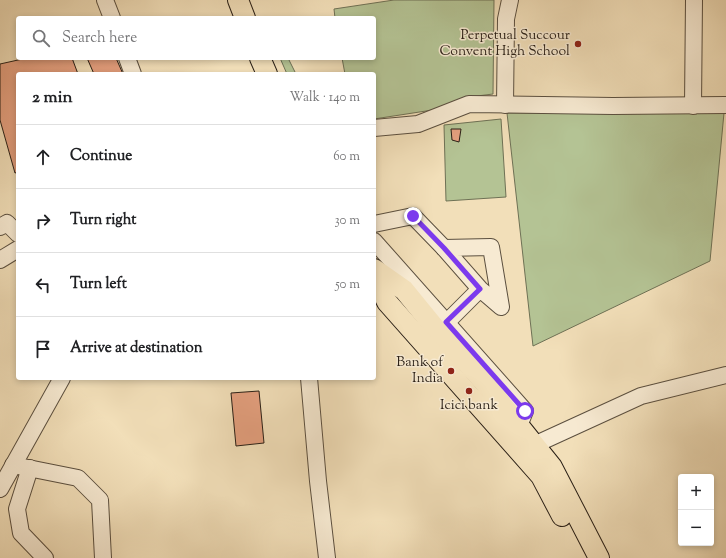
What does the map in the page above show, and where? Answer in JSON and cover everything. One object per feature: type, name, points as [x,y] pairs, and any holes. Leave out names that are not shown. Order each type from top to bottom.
[{"type":"main road","points":[[238,0],[244,16]]},
{"type":"main road","points":[[376,269],[404,290],[435,328],[483,382],[552,467],[599,558]]},
{"type":"main road","points":[[376,279],[387,302],[540,476],[584,558]]},
{"type":"street","points":[[105,0],[111,16]]},
{"type":"street","points":[[505,105],[506,19],[510,0]]},
{"type":"street","points":[[693,106],[694,0]]},
{"type":"street","points":[[128,60],[132,72]]},
{"type":"street","points":[[376,128],[418,124],[470,104],[726,105]]},
{"type":"street","points":[[376,224],[413,216],[444,248],[480,289],[502,307],[491,247],[444,248]]},
{"type":"street","points":[[0,227],[7,223],[16,232]]},
{"type":"street","points":[[376,243],[525,411],[519,426]]},
{"type":"street","points":[[0,260],[16,250]]},
{"type":"street","points":[[446,322],[480,289]]},
{"type":"street","points":[[534,445],[640,396],[726,375]]},
{"type":"street","points":[[0,489],[61,380]]},
{"type":"street","points":[[309,380],[318,481],[327,558]]},
{"type":"street","points":[[14,465],[78,478],[100,500],[103,558]]},
{"type":"street","points":[[30,468],[17,509],[21,533],[45,558]]},
{"type":"green space","points":[[394,0],[494,0],[493,94],[469,97],[439,109],[376,119],[376,72],[345,72],[342,60],[376,60],[376,16],[335,16],[334,9]]},
{"type":"green space","points":[[281,60],[289,60],[295,72],[286,72]]},
{"type":"green space","points":[[507,113],[724,113],[710,261],[533,346]]},
{"type":"green space","points":[[501,119],[506,197],[446,201],[444,125]]},
{"type":"building","points":[[18,60],[73,60],[77,72],[16,72],[15,173],[0,120],[0,64]]},
{"type":"building","points":[[88,60],[117,60],[122,72],[93,72]]},
{"type":"building","points":[[451,129],[461,129],[459,142],[452,140]]},
{"type":"building","points":[[259,391],[264,443],[236,446],[231,393]]},
{"type":"place","name":"Perpetual Succour Convent High School","points":[[578,44]]},
{"type":"place","name":"Bank of India","points":[[451,371]]},
{"type":"place","name":"Icici bank","points":[[469,391]]},
{"type":"route","points":[[413,216],[444,248],[480,289],[446,322],[525,411]]}]
